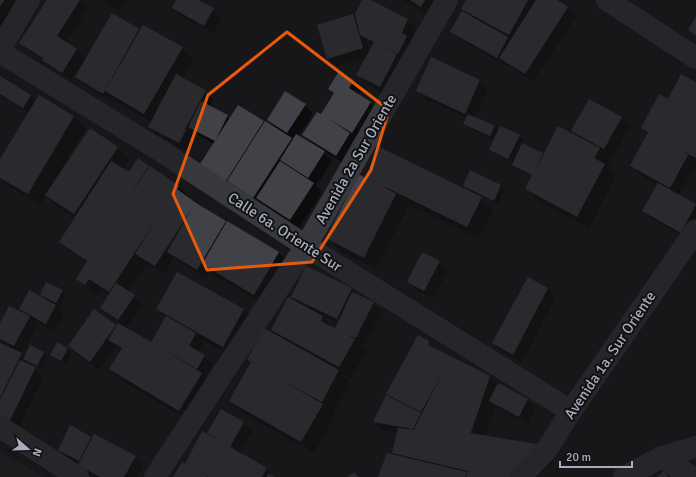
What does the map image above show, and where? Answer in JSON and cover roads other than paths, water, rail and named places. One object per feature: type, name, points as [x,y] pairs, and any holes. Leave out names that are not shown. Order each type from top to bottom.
[{"type":"street","points":[[0,49],[29,0]]},
{"type":"street","name":"Avenida 2a Sur Oriente","points":[[155,477],[306,246],[447,0]]},
{"type":"street","points":[[607,0],[696,58]]},
{"type":"street","name":"Calle 6a. Oriente Sur","points":[[0,52],[161,151],[306,246],[571,411]]},
{"type":"street","name":"Avenida 1a. Sur Oriente","points":[[520,477],[548,448],[571,411],[696,230]]},
{"type":"street","points":[[0,427],[78,477]]},
{"type":"street","points":[[624,477],[662,457],[696,447]]},
{"type":"street","points":[[662,457],[691,477]]}]
